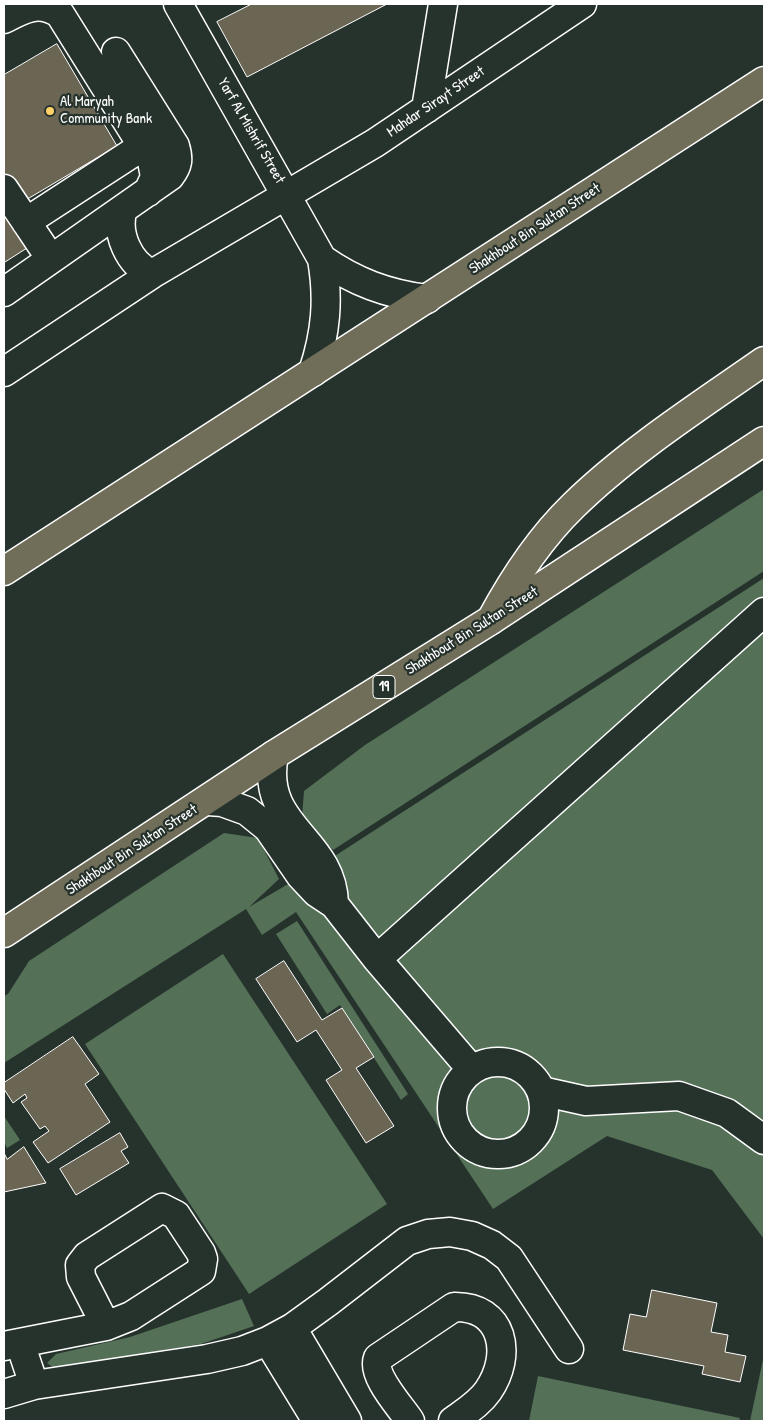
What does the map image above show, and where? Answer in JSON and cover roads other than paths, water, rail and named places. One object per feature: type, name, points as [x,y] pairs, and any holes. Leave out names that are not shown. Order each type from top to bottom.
[{"type":"main road","name":"Shakhbout Bin Sultan Street","points":[[4,571],[764,82]]},
{"type":"main road","points":[[491,620],[527,560],[572,507],[625,462],[764,361]]},
{"type":"main road","name":"Shakhbout Bin Sultan Street","points":[[4,933],[208,801],[274,755],[491,620],[764,442]]},
{"type":"street","name":"Yarf Al Mishrif Street","points":[[178,4],[322,259],[326,282],[325,328],[313,372]]},
{"type":"street","points":[[426,109],[443,4]]},
{"type":"street","name":"Mahdar Sirayt Street","points":[[4,372],[143,280],[288,196],[426,109],[582,4]]},
{"type":"street","points":[[4,19],[36,5],[53,9],[60,14],[155,168],[152,185],[148,192]]},
{"type":"street","points":[[4,292],[148,192],[170,176],[176,169],[178,155],[163,125],[116,52]]},
{"type":"street","points":[[26,222],[143,146]]},
{"type":"street","points":[[4,189],[51,259]]},
{"type":"street","points":[[123,209],[120,218],[121,236],[134,260],[141,267],[143,280]]},
{"type":"street","points":[[86,234],[104,238],[112,244],[128,265],[132,274],[143,280]]},
{"type":"street","name":"Yarf Al Mishrif Street","points":[[322,259],[360,283],[404,296],[427,298]]},
{"type":"street","points":[[377,959],[764,612]]},
{"type":"street","points":[[274,755],[271,780],[277,804],[284,816],[324,863],[332,882],[334,904]]},
{"type":"street","points":[[208,801],[235,805],[258,818],[268,828],[308,884],[334,904],[377,959],[472,1070]]},
{"type":"street","points":[[532,1138],[541,1123],[544,1107],[541,1091],[528,1073],[514,1065],[488,1063],[472,1070],[459,1082],[452,1100],[452,1117],[459,1133],[470,1145],[485,1152],[496,1154],[510,1152],[524,1146],[532,1138],[586,1101]]},
{"type":"street","points":[[541,1091],[586,1101],[679,1096],[727,1113],[764,1140]]},
{"type":"street","points":[[34,1385],[12,1344],[106,1326],[130,1316],[201,1271],[204,1259],[172,1211],[162,1208],[157,1210],[88,1256],[80,1265],[81,1277],[106,1326]]},
{"type":"street","points":[[4,1394],[34,1385],[207,1359],[242,1351],[268,1341],[292,1328],[408,1241],[428,1234],[450,1232],[472,1236],[492,1245],[509,1258],[569,1349]]},
{"type":"street","points":[[410,1421],[379,1375],[376,1363],[378,1358],[454,1306],[469,1306],[482,1311],[493,1320],[499,1333],[500,1362],[488,1391],[478,1402],[453,1421]]},
{"type":"street","points":[[292,1328],[347,1421]]},
{"type":"street","points":[[268,1341],[311,1418]]},
{"type":"place","name":"Al Maryah Community Bank","points":[[50,111]]}]
